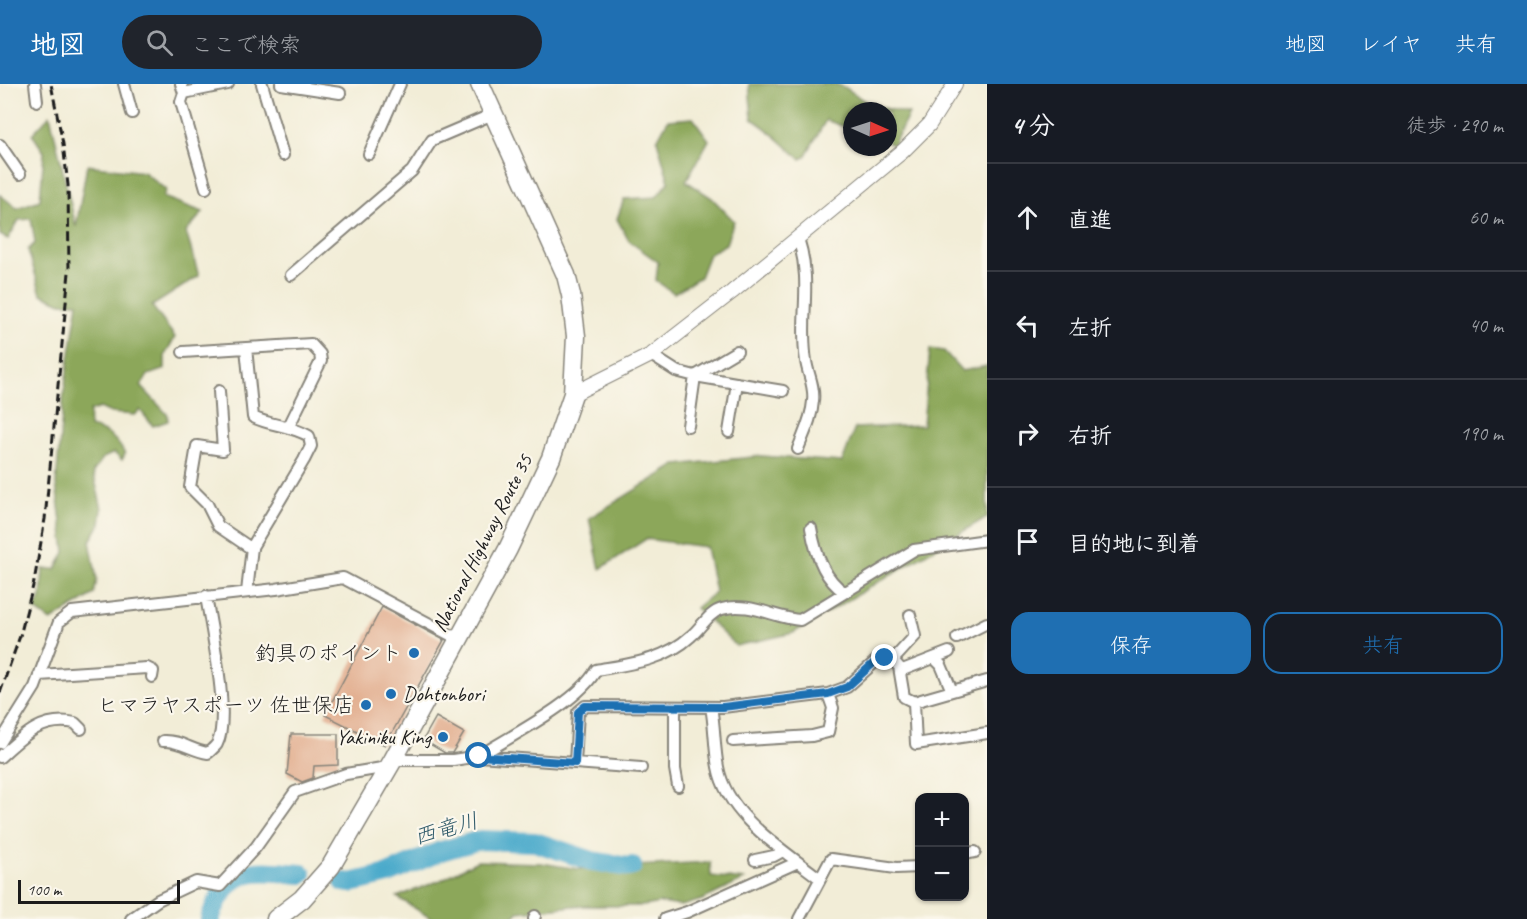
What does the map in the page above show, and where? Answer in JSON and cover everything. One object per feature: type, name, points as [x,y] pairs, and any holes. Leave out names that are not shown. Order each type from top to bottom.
[{"type":"highway","name":"National Highway Route 35","points":[[276,919],[302,899],[331,866],[391,764],[508,549],[551,458],[573,394],[576,336],[566,275],[480,84]]},
{"type":"street","points":[[35,84],[38,101]]},
{"type":"street","points":[[124,84],[132,113]]},
{"type":"street","points":[[206,188],[181,102],[183,89],[192,94],[228,84]]},
{"type":"street","points":[[262,84],[283,155]]},
{"type":"street","points":[[281,84],[340,93]]},
{"type":"street","points":[[369,153],[400,84]]},
{"type":"street","points":[[573,394],[651,355],[798,238],[903,151],[929,125],[955,84]]},
{"type":"street","points":[[291,274],[412,171],[432,140],[493,114]]},
{"type":"street","points":[[0,145],[20,174]]},
{"type":"street","points":[[798,238],[803,255],[807,288],[806,362],[813,390],[809,422],[798,449]]},
{"type":"street","points":[[183,352],[310,344],[320,354],[321,361],[289,426]]},
{"type":"street","points":[[246,348],[253,417],[267,424],[289,426],[309,436],[311,446],[252,549],[247,592]]},
{"type":"street","points":[[695,376],[737,351]]},
{"type":"street","points":[[651,355],[676,370],[695,376],[783,391]]},
{"type":"street","points":[[688,426],[695,376]]},
{"type":"street","points":[[729,432],[737,382]]},
{"type":"street","points":[[219,392],[224,450],[197,446],[190,487],[207,504],[218,526],[252,549]]},
{"type":"street","points":[[811,528],[814,550],[837,587],[844,592]]},
{"type":"street","points":[[479,756],[576,693],[591,679],[596,669],[650,660],[673,650],[691,636],[710,615],[723,609],[740,607],[800,620],[914,550],[987,540]]},
{"type":"street","points":[[0,743],[34,687],[59,622],[72,612],[247,592],[343,578],[458,639]]},
{"type":"street","points":[[164,741],[174,741],[199,752],[208,753],[217,745],[221,690],[206,596]]},
{"type":"street","points":[[893,660],[915,636],[910,615]]},
{"type":"street","points":[[957,638],[987,624]]},
{"type":"street","points":[[900,671],[949,652]]},
{"type":"street","points":[[575,763],[578,712],[585,706],[711,707],[828,694],[847,687],[876,661],[885,658],[893,660],[900,671],[904,697],[914,702],[987,681]]},
{"type":"street","points":[[934,658],[941,665],[952,691]]},
{"type":"street","points":[[39,675],[147,668],[153,671],[152,677]]},
{"type":"street","points":[[734,741],[812,736],[828,732],[833,708],[828,694]]},
{"type":"street","points":[[914,702],[916,744],[987,733]]},
{"type":"street","points":[[675,707],[675,769],[678,786]]},
{"type":"street","points":[[711,707],[718,768],[725,791],[741,811],[783,850],[819,878]]},
{"type":"street","points":[[0,757],[38,725],[49,721],[75,723],[81,729]]},
{"type":"street","points":[[131,919],[158,900],[196,882],[220,886],[256,847],[295,792],[346,774],[391,764],[479,756],[641,768]]},
{"type":"street","points":[[755,860],[774,856],[783,850]]},
{"type":"street","points":[[799,919],[831,859],[896,868],[915,867]]},
{"type":"street","points":[[665,919],[687,912],[798,862]]},
{"type":"green space","points":[[749,84],[835,84],[846,88],[866,102],[843,102],[843,127],[826,120],[805,157],[801,159],[752,119]]},
{"type":"green space","points":[[897,111],[909,114],[897,137]]},
{"type":"green space","points":[[50,115],[76,227],[87,165],[144,172],[166,190],[163,197],[203,212],[186,232],[199,276],[152,306],[175,337],[165,355],[165,369],[148,375],[141,386],[168,415],[168,421],[153,426],[140,410],[135,415],[111,413],[100,408],[90,411],[89,427],[111,436],[125,454],[122,460],[114,453],[103,458],[93,472],[102,509],[100,524],[90,541],[97,580],[94,594],[51,621],[34,609],[41,598],[43,569],[56,569],[65,552],[56,484],[64,391],[78,303],[61,303],[41,294],[28,250],[35,243],[31,219],[19,220],[8,239],[0,235],[0,195],[17,208],[40,200],[44,152],[32,134]]},
{"type":"green space","points":[[693,118],[709,140],[686,181],[712,198],[734,221],[726,244],[709,254],[700,277],[674,293],[656,281],[658,262],[629,241],[617,219],[624,199],[656,197],[669,182],[657,140],[668,120]]},
{"type":"green space","points":[[930,349],[944,351],[962,371],[987,366],[987,517],[793,633],[736,646],[696,608],[715,592],[706,547],[646,539],[600,569],[589,518],[676,465],[762,456],[842,462],[855,428],[923,425]]},
{"type":"green space","points":[[477,861],[541,863],[578,869],[710,862],[711,876],[744,880],[702,900],[681,906],[660,903],[643,906],[574,906],[518,912],[512,919],[432,919],[397,897],[441,880]]},
{"type":"building","points":[[382,607],[444,640],[385,745],[325,715]]},
{"type":"building","name":"Yakiniku King","points":[[436,717],[464,733],[452,753],[445,753],[423,740]]},
{"type":"building","points":[[291,734],[338,734],[338,765],[314,766],[313,778],[302,782],[287,774]]},
{"type":"waterway","name":"西竜川","points":[[344,882],[351,883],[388,874],[441,851],[480,840],[535,842],[592,861],[632,866]]},
{"type":"waterway","name":"西竜川","points":[[210,919],[217,901],[226,888],[245,874],[256,872],[302,874]]},
{"type":"railway","points":[[0,693],[20,636],[34,582],[45,519],[69,272],[68,185],[63,144],[51,84]]},
{"type":"place","name":"釣具のポイント","points":[[414,653]]},
{"type":"place","name":"Dohtonbori","points":[[391,694]]},
{"type":"place","name":"ヒマラヤスポーツ 佐世保店","points":[[366,705]]},
{"type":"place","name":"Yakiniku King","points":[[443,737]]},
{"type":"route","points":[[479,756],[575,763],[578,712],[585,706],[723,707],[781,698],[828,694],[847,687],[876,661],[885,658]]}]
